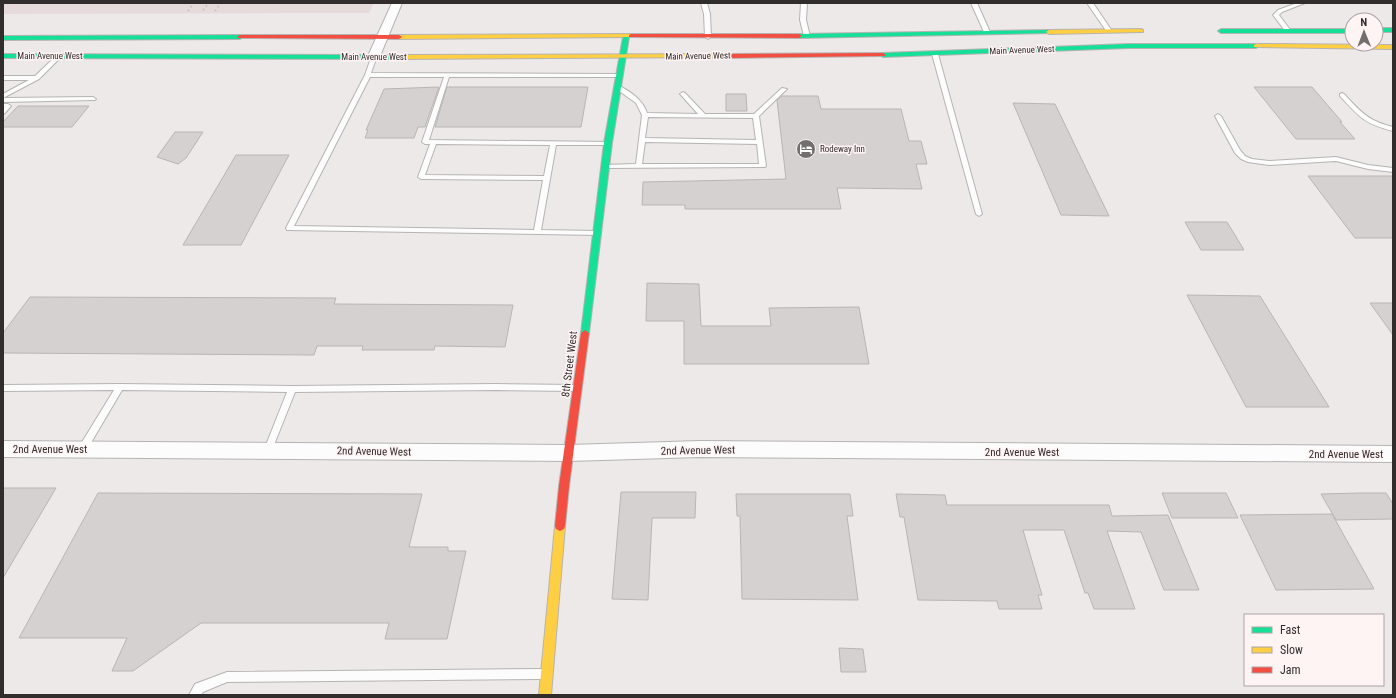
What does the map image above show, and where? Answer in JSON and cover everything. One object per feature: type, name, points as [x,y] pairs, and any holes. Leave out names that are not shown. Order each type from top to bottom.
[{"type":"main road","points":[[1210,31],[1344,30]]},
{"type":"main road","name":"Main Avenue West","points":[[3,38],[708,37],[1148,31]]},
{"type":"main road","name":"8th Street West","points":[[545,695],[564,486],[578,388],[608,143],[618,75],[626,37]]},
{"type":"main road","name":"Main Avenue West","points":[[3,56],[622,57],[936,54],[1129,46],[1393,46]]},
{"type":"street","points":[[374,56],[397,3]]},
{"type":"street","name":"2nd Avenue West","points":[[3,449],[569,453],[708,449],[1393,454]]},
{"type":"lane","points":[[704,3],[707,14],[708,37]]},
{"type":"lane","points":[[804,3],[803,20],[808,36]]},
{"type":"lane","points":[[974,3],[987,32]]},
{"type":"lane","points":[[1090,3],[1109,31]]},
{"type":"lane","points":[[1288,31],[1276,15],[1302,3]]},
{"type":"lane","points":[[936,54],[978,214]]},
{"type":"lane","points":[[3,96],[37,78],[59,56]]},
{"type":"lane","points":[[374,56],[368,75],[289,228],[597,233]]},
{"type":"lane","points":[[368,75],[618,75]]},
{"type":"lane","points":[[447,75],[424,142],[608,143]]},
{"type":"lane","points":[[3,78],[37,78]]},
{"type":"lane","points":[[617,87],[644,108],[645,115],[639,165]]},
{"type":"lane","points":[[645,115],[756,116],[784,89]]},
{"type":"lane","points":[[683,94],[703,116]]},
{"type":"lane","points":[[1342,95],[1364,120],[1393,129]]},
{"type":"lane","points":[[3,100],[93,99]]},
{"type":"lane","points":[[3,106],[8,106],[3,112]]},
{"type":"lane","points":[[605,166],[763,166],[756,116]]},
{"type":"lane","points":[[1218,116],[1240,155],[1258,163],[1336,159],[1368,167],[1393,170]]},
{"type":"lane","points":[[642,140],[759,142]]},
{"type":"lane","points":[[434,142],[421,177],[547,178]]},
{"type":"lane","points":[[537,232],[553,143]]},
{"type":"lane","points":[[82,450],[120,387]]},
{"type":"lane","points":[[3,388],[578,388]]},
{"type":"lane","points":[[268,450],[292,389]]},
{"type":"lane","points":[[194,695],[199,688],[227,677],[547,674]]},
{"type":"shaded area","points":[[3,3],[374,3],[369,13],[3,14]]},
{"type":"building","points":[[439,87],[425,127],[418,127],[414,138],[365,138],[368,130],[366,130],[384,89]]},
{"type":"building","points":[[447,87],[588,87],[581,127],[435,127]]},
{"type":"building","points":[[1254,87],[1312,87],[1355,139],[1296,139]]},
{"type":"building","points":[[726,94],[746,94],[747,111],[726,111]]},
{"type":"building","points":[[782,96],[818,96],[821,109],[901,109],[909,141],[921,141],[927,164],[916,164],[922,189],[837,188],[841,209],[685,209],[685,205],[642,205],[643,182],[786,179],[777,100]]},
{"type":"building","points":[[1013,103],[1055,104],[1109,216],[1061,215]]},
{"type":"building","points":[[18,106],[89,106],[72,127],[3,127],[3,122]]},
{"type":"building","points":[[175,132],[203,132],[186,158],[178,164],[157,157]]},
{"type":"building","points":[[236,155],[289,155],[241,245],[183,245]]},
{"type":"building","points":[[1308,176],[1393,176],[1393,238],[1355,238]]},
{"type":"building","points":[[1185,222],[1227,222],[1244,250],[1201,250]]},
{"type":"building","points":[[647,283],[699,284],[701,326],[771,326],[769,308],[859,307],[869,364],[684,364],[684,321],[646,321]]},
{"type":"building","points":[[1187,295],[1260,296],[1329,407],[1246,407]]},
{"type":"building","points":[[30,297],[336,298],[334,304],[513,305],[505,347],[435,346],[434,350],[362,350],[363,346],[317,346],[314,355],[3,353],[3,333]]},
{"type":"building","points":[[1370,303],[1393,303],[1393,335]]},
{"type":"building","points":[[3,488],[56,488],[3,578]]},
{"type":"building","points":[[621,492],[696,492],[695,518],[652,518],[648,600],[612,599]]},
{"type":"building","points":[[98,493],[422,494],[409,547],[448,547],[448,551],[466,551],[447,639],[385,639],[389,623],[201,623],[133,671],[112,671],[127,638],[19,638]]},
{"type":"building","points":[[1162,493],[1226,493],[1238,518],[1172,518]]},
{"type":"building","points":[[1386,493],[1393,504],[1393,519],[1336,520],[1321,494]]},
{"type":"building","points":[[736,494],[850,494],[853,516],[847,516],[858,600],[742,599],[740,516],[737,516]]},
{"type":"building","points":[[896,494],[945,495],[947,505],[1109,505],[1112,516],[1168,515],[1199,590],[1164,590],[1141,532],[1107,531],[1135,609],[1094,609],[1088,593],[1085,593],[1064,530],[1023,530],[1042,595],[1038,595],[1042,609],[999,609],[997,601],[918,600],[904,517],[900,517]]},
{"type":"building","points":[[1332,514],[1374,589],[1276,590],[1240,515]]},
{"type":"building","points":[[839,648],[863,649],[866,672],[841,672]]},
{"type":"railway","points":[[188,11],[194,3]]},
{"type":"railway","points":[[203,10],[209,3]]},
{"type":"railway","points":[[215,11],[221,3]]},
{"type":"traffic: fast","points":[[1384,30],[1393,30]]},
{"type":"traffic: fast","points":[[1221,31],[1344,31]]},
{"type":"traffic: fast","points":[[799,36],[1049,32]]},
{"type":"traffic: fast","points":[[3,38],[240,37]]},
{"type":"traffic: fast","points":[[585,333],[608,143],[626,37]]},
{"type":"traffic: fast","points":[[883,55],[1129,46],[1256,46]]},
{"type":"traffic: fast","points":[[3,56],[399,57]]},
{"type":"traffic: slow","points":[[1049,32],[1141,31]]},
{"type":"traffic: slow","points":[[399,37],[631,36]]},
{"type":"traffic: slow","points":[[1256,46],[1393,47]]},
{"type":"traffic: slow","points":[[399,57],[728,56]]},
{"type":"traffic: slow","points":[[545,695],[560,526]]},
{"type":"traffic: jam","points":[[631,36],[799,36]]},
{"type":"traffic: jam","points":[[240,37],[399,37]]},
{"type":"traffic: jam","points":[[728,56],[883,55]]},
{"type":"traffic: jam","points":[[560,526],[585,333]]},
{"type":"place","name":"Rodeway Inn","points":[[806,149]]}]
